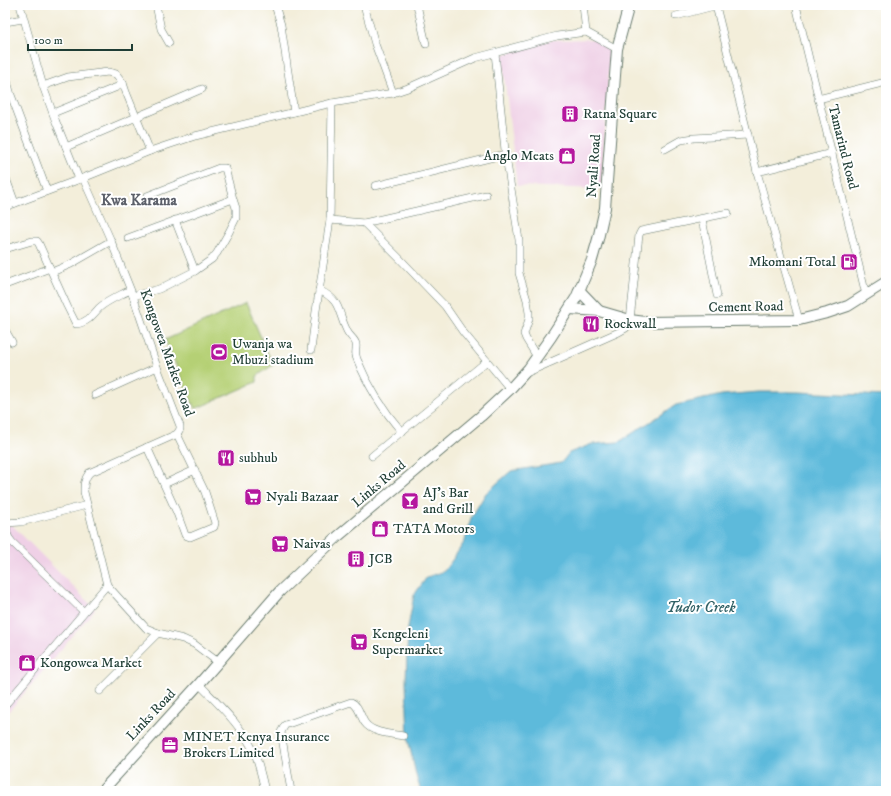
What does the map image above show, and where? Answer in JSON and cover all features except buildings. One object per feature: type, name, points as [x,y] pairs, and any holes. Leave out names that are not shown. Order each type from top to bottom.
[{"type":"main road","name":"Nyali Road","points":[[581,285],[592,260],[605,208],[617,49],[629,5]]},
{"type":"main road","name":"Cement Road","points":[[570,308],[599,311],[630,320],[664,322],[799,320],[828,313],[848,306],[886,282]]},
{"type":"main road","name":"Links Road","points":[[102,791],[199,684],[280,590],[318,555],[457,437],[510,389],[537,357],[570,308],[581,285]]},
{"type":"main road","points":[[581,285],[599,311]]},
{"type":"street","name":"Kongowea Market Road","points":[[21,5],[23,19],[43,86],[53,113],[66,147],[111,241],[157,367],[179,422],[180,429],[177,434],[89,473],[86,478],[84,484],[87,505],[107,585],[146,628],[158,633],[183,639],[194,644],[218,662]]},
{"type":"street","points":[[156,5],[161,29],[169,43]]},
{"type":"street","points":[[275,5],[281,25],[294,112]]},
{"type":"street","points":[[364,5],[375,44],[393,93]]},
{"type":"street","points":[[417,5],[426,44]]},
{"type":"street","points":[[583,5],[586,32]]},
{"type":"street","points":[[676,16],[717,5],[757,172],[799,320]]},
{"type":"street","name":"Tamarind Road","points":[[796,5],[866,295]]},
{"type":"street","points":[[5,22],[23,19]]},
{"type":"street","points":[[5,207],[81,179],[150,151],[195,136],[332,103],[393,93],[408,88],[475,58],[557,36],[586,32],[617,49]]},
{"type":"street","points":[[495,53],[506,154],[519,240],[519,273],[527,300],[529,313],[529,319],[524,334],[537,357]]},
{"type":"street","points":[[43,86],[68,77],[108,72],[116,74],[123,83],[150,151]]},
{"type":"street","points":[[5,74],[47,191]]},
{"type":"street","points":[[818,99],[886,82]]},
{"type":"street","points":[[53,113],[117,87],[123,83]]},
{"type":"street","points":[[66,147],[202,89]]},
{"type":"street","points":[[311,350],[330,220],[332,103]]},
{"type":"street","points":[[665,149],[681,140],[748,135]]},
{"type":"street","points":[[757,172],[832,153]]},
{"type":"street","points":[[375,186],[462,166],[506,154]]},
{"type":"street","points":[[5,249],[32,241],[37,241],[40,244],[76,324],[83,322],[100,308],[131,293],[158,289],[195,271],[212,259],[229,232],[237,213],[227,170],[223,167],[147,196]]},
{"type":"street","points":[[5,176],[15,203]]},
{"type":"street","points":[[330,220],[364,224],[486,195]]},
{"type":"street","points":[[128,238],[233,199]]},
{"type":"street","points":[[523,375],[619,332],[628,326],[630,320],[640,233],[645,230],[728,213]]},
{"type":"street","points":[[702,219],[717,295]]},
{"type":"street","points":[[176,220],[195,271]]},
{"type":"street","points":[[364,224],[445,306],[510,389]]},
{"type":"street","points":[[5,285],[71,264],[111,241]]},
{"type":"street","points":[[319,290],[328,294],[335,301],[346,329],[355,342],[356,357],[370,386],[384,410],[402,432]]},
{"type":"street","points":[[5,330],[12,342]]},
{"type":"street","points":[[372,456],[487,361]]},
{"type":"street","points":[[95,395],[157,367]]},
{"type":"street","points":[[147,447],[177,513],[185,535],[190,537],[214,527],[215,523],[205,492],[177,434]]},
{"type":"street","points":[[164,484],[195,470]]},
{"type":"street","points":[[83,612],[12,542],[6,528],[7,523],[21,522],[87,505]]},
{"type":"street","points":[[5,705],[107,585]]},
{"type":"street","points":[[100,691],[158,633]]},
{"type":"street","points":[[199,684],[236,725],[250,744],[255,753],[265,791]]},
{"type":"street","points":[[291,791],[280,732],[285,725],[351,702],[355,704],[365,723],[370,727],[380,732],[404,736]]},
{"type":"shaded area","name":"Ratna Square","points":[[597,39],[610,52],[601,189],[517,186],[502,55],[549,40]]},
{"type":"shaded area","name":"Kongowea Market","points":[[5,524],[12,525],[95,609],[5,716]]},
{"type":"green space","name":"Uwanja wa Mbuzi stadium","points":[[246,303],[273,365],[257,376],[257,382],[195,409],[165,340]]},
{"type":"water","name":"Tudor Creek","points":[[759,392],[886,396],[886,791],[421,791],[408,739],[406,681],[408,628],[414,595],[427,577],[444,571],[453,559],[465,541],[471,518],[486,493],[511,471],[561,463],[569,453],[592,444],[619,442],[676,405],[722,395]]},
{"type":"place","name":"Ratna Square","points":[[570,114]]},
{"type":"place","name":"Anglo Meats","points":[[567,156]]},
{"type":"place","name":"Mkomani Total","points":[[849,262]]},
{"type":"place","name":"Rockwall","points":[[591,324]]},
{"type":"place","name":"Uwanja wa Mbuzi stadium","points":[[219,352]]},
{"type":"place","name":"subhub","points":[[226,458]]},
{"type":"place","name":"Nyali Bazaar","points":[[253,497]]},
{"type":"place","name":"AJ’s Bar and Grill","points":[[410,501]]},
{"type":"place","name":"TATA Motors","points":[[380,529]]},
{"type":"place","name":"Naivas","points":[[280,544]]},
{"type":"place","name":"JCB","points":[[356,559]]},
{"type":"place","name":"Kengeleni Supermarket","points":[[359,642]]},
{"type":"place","name":"Kongowea Market","points":[[27,663]]},
{"type":"place","name":"MINET Kenya Insurance Brokers Limited","points":[[170,745]]},
{"type":"district","name":"Kwa Karama","points":[[139,200]]}]
